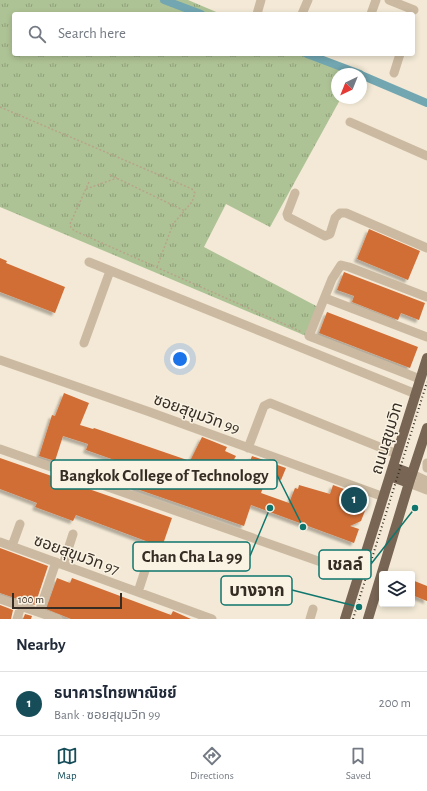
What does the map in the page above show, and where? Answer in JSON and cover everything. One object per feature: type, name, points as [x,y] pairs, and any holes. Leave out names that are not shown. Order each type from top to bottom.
[{"type":"main road","name":"ถนนสุขุมวิท","points":[[345,619],[427,358]]},
{"type":"main road","points":[[368,619],[410,478],[424,450],[427,428]]},
{"type":"main road","points":[[392,471],[410,478]]},
{"type":"street","points":[[258,12],[261,0]]},
{"type":"street","points":[[303,12],[308,0]]},
{"type":"street","points":[[372,12],[376,0]]},
{"type":"street","points":[[389,0],[414,12],[418,0]]},
{"type":"street","points":[[394,73],[399,56]]},
{"type":"street","points":[[350,122],[427,156]]},
{"type":"street","points":[[295,193],[287,214],[288,217],[325,236],[330,234],[335,218],[340,213],[346,213],[427,248]]},
{"type":"street","points":[[89,262],[416,394]]},
{"type":"street","points":[[420,379],[309,336],[332,279],[341,265],[427,297]]},
{"type":"street","points":[[84,343],[110,270]]},
{"type":"street","points":[[325,298],[427,337]]},
{"type":"street","name":"ซอยสุขุมวิท 99","points":[[0,360],[384,497]]},
{"type":"street","points":[[248,448],[264,406],[270,403],[397,454]]},
{"type":"street","points":[[0,449],[358,575]]},
{"type":"street","points":[[427,463],[427,468]]},
{"type":"street","points":[[410,478],[427,481]]},
{"type":"street","points":[[410,478],[427,490]]},
{"type":"street","points":[[12,546],[20,524]]},
{"type":"street","points":[[39,612],[73,534]]},
{"type":"street","name":"ซอยสุขุมวิท 97","points":[[0,542],[212,619]]},
{"type":"street","points":[[138,592],[152,549]]},
{"type":"street","points":[[0,599],[58,619]]},
{"type":"street","points":[[17,619],[21,606]]},
{"type":"street","points":[[310,619],[313,609]]},
{"type":"path","points":[[0,107],[192,189],[195,193],[192,202],[173,224],[157,267]]},
{"type":"path","points":[[110,175],[185,211]]},
{"type":"path","points":[[86,190],[116,178]]},
{"type":"path","points":[[89,182],[70,224],[71,228],[309,336]]},
{"type":"green space","points":[[0,0],[188,0],[216,12],[12,12],[12,56],[321,56],[349,68],[331,68],[331,104],[338,104],[270,227],[226,204],[204,247],[320,308],[306,336],[0,207]]},
{"type":"building","points":[[369,229],[420,251],[408,280],[357,259]]},
{"type":"building","points":[[0,258],[7,261],[6,263],[65,287],[55,313],[0,292]]},
{"type":"building","points":[[344,272],[425,303],[419,320],[401,313],[398,320],[352,302],[354,296],[337,290]]},
{"type":"building","points":[[327,312],[418,347],[410,368],[319,333]]},
{"type":"building","points":[[64,393],[89,403],[80,425],[94,428],[190,461],[202,437],[227,447],[225,451],[236,456],[232,463],[247,469],[252,456],[286,468],[281,480],[268,474],[261,493],[289,503],[295,488],[298,489],[299,485],[330,494],[333,485],[366,497],[368,503],[361,521],[350,526],[359,529],[354,543],[251,505],[244,526],[134,488],[140,469],[86,450],[88,444],[63,436],[55,461],[39,456],[52,415],[55,416]]},
{"type":"building","points":[[0,458],[172,518],[162,547],[76,515],[73,521],[35,507],[37,503],[0,489]]},
{"type":"building","points":[[0,548],[48,566],[35,605],[0,593]]},
{"type":"building","points":[[57,578],[70,583],[72,578],[171,615],[173,611],[191,619],[71,619],[46,609]]},
{"type":"building","points":[[415,581],[427,586],[427,601],[415,596]]},
{"type":"building","points":[[0,605],[13,610],[11,619],[0,619]]},
{"type":"building","points":[[25,614],[32,616],[31,619],[23,619]]},
{"type":"waterway","points":[[164,0],[196,12]]},
{"type":"waterway","points":[[312,56],[344,68]]},
{"type":"waterway","points":[[367,78],[427,103]]},
{"type":"railway","points":[[353,619],[427,382]]},
{"type":"place","name":"ธนาคารไทยพาณิชย์","points":[[354,500]]},
{"type":"place","name":"Chan Cha La 99","points":[[270,508]]},
{"type":"place","name":"เชลล์","points":[[415,508]]},
{"type":"place","name":"Bangkok College of Technology","points":[[303,527]]},
{"type":"place","name":"บางจาก","points":[[359,607]]}]
